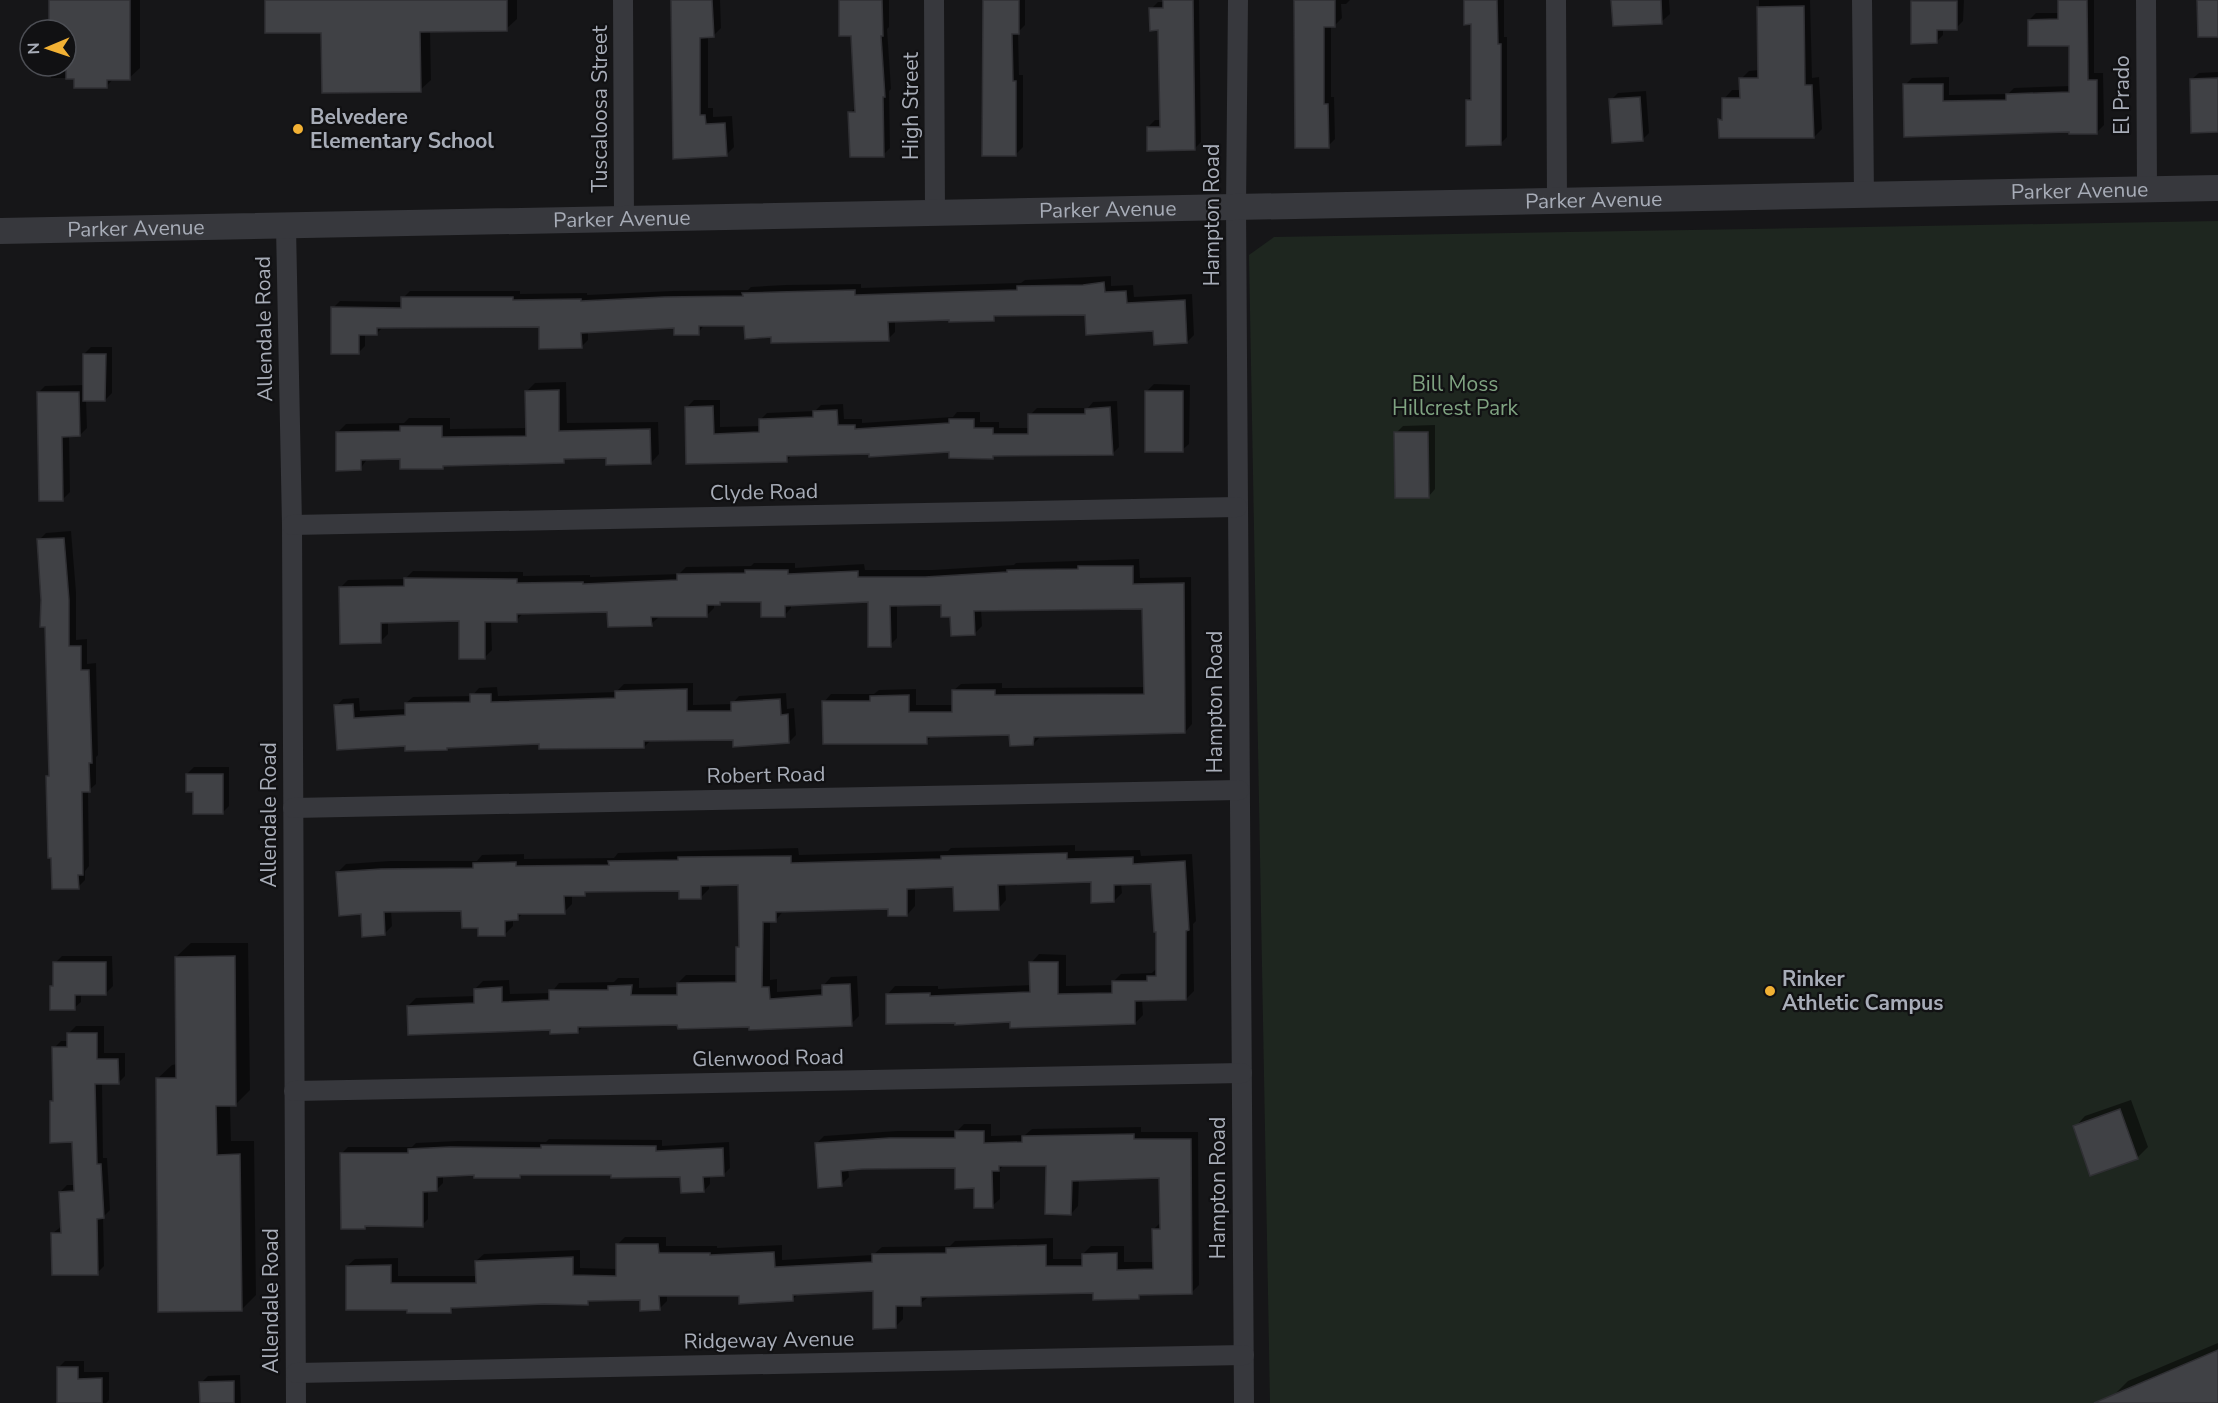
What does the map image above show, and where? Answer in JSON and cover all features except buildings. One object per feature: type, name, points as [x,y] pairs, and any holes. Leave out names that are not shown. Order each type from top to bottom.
[{"type":"street","name":"Tuscaloosa Street","points":[[623,0],[624,219]]},
{"type":"street","name":"High Street","points":[[934,0],[935,213]]},
{"type":"street","name":"Hampton Road","points":[[1238,0],[1237,507],[1244,1403]]},
{"type":"street","points":[[1556,0],[1557,201]]},
{"type":"street","points":[[1862,0],[1864,195]]},
{"type":"street","name":"El Prado","points":[[2146,0],[2147,189]]},
{"type":"street","name":"Parker Avenue","points":[[0,231],[2218,188]]},
{"type":"street","name":"Allendale Road","points":[[286,227],[292,525],[296,1403]]},
{"type":"street","name":"Clyde Road","points":[[292,525],[1237,507]]},
{"type":"street","name":"Robert Road","points":[[293,808],[1239,790]]},
{"type":"street","name":"Glenwood Road","points":[[294,1091],[1242,1073]]},
{"type":"street","name":"Ridgeway Avenue","points":[[296,1373],[1244,1355]]},
{"type":"green space","name":"Rinker Athletic Campus","points":[[2218,221],[2218,1403],[1270,1403],[1249,255],[1274,237]]},
{"type":"place","name":"Belvedere Elementary School","points":[[298,129]]},
{"type":"place","name":"Rinker Athletic Campus","points":[[1770,991]]},
{"type":"park label","name":"Bill Moss Hillcrest Park","points":[[1455,396]]}]
